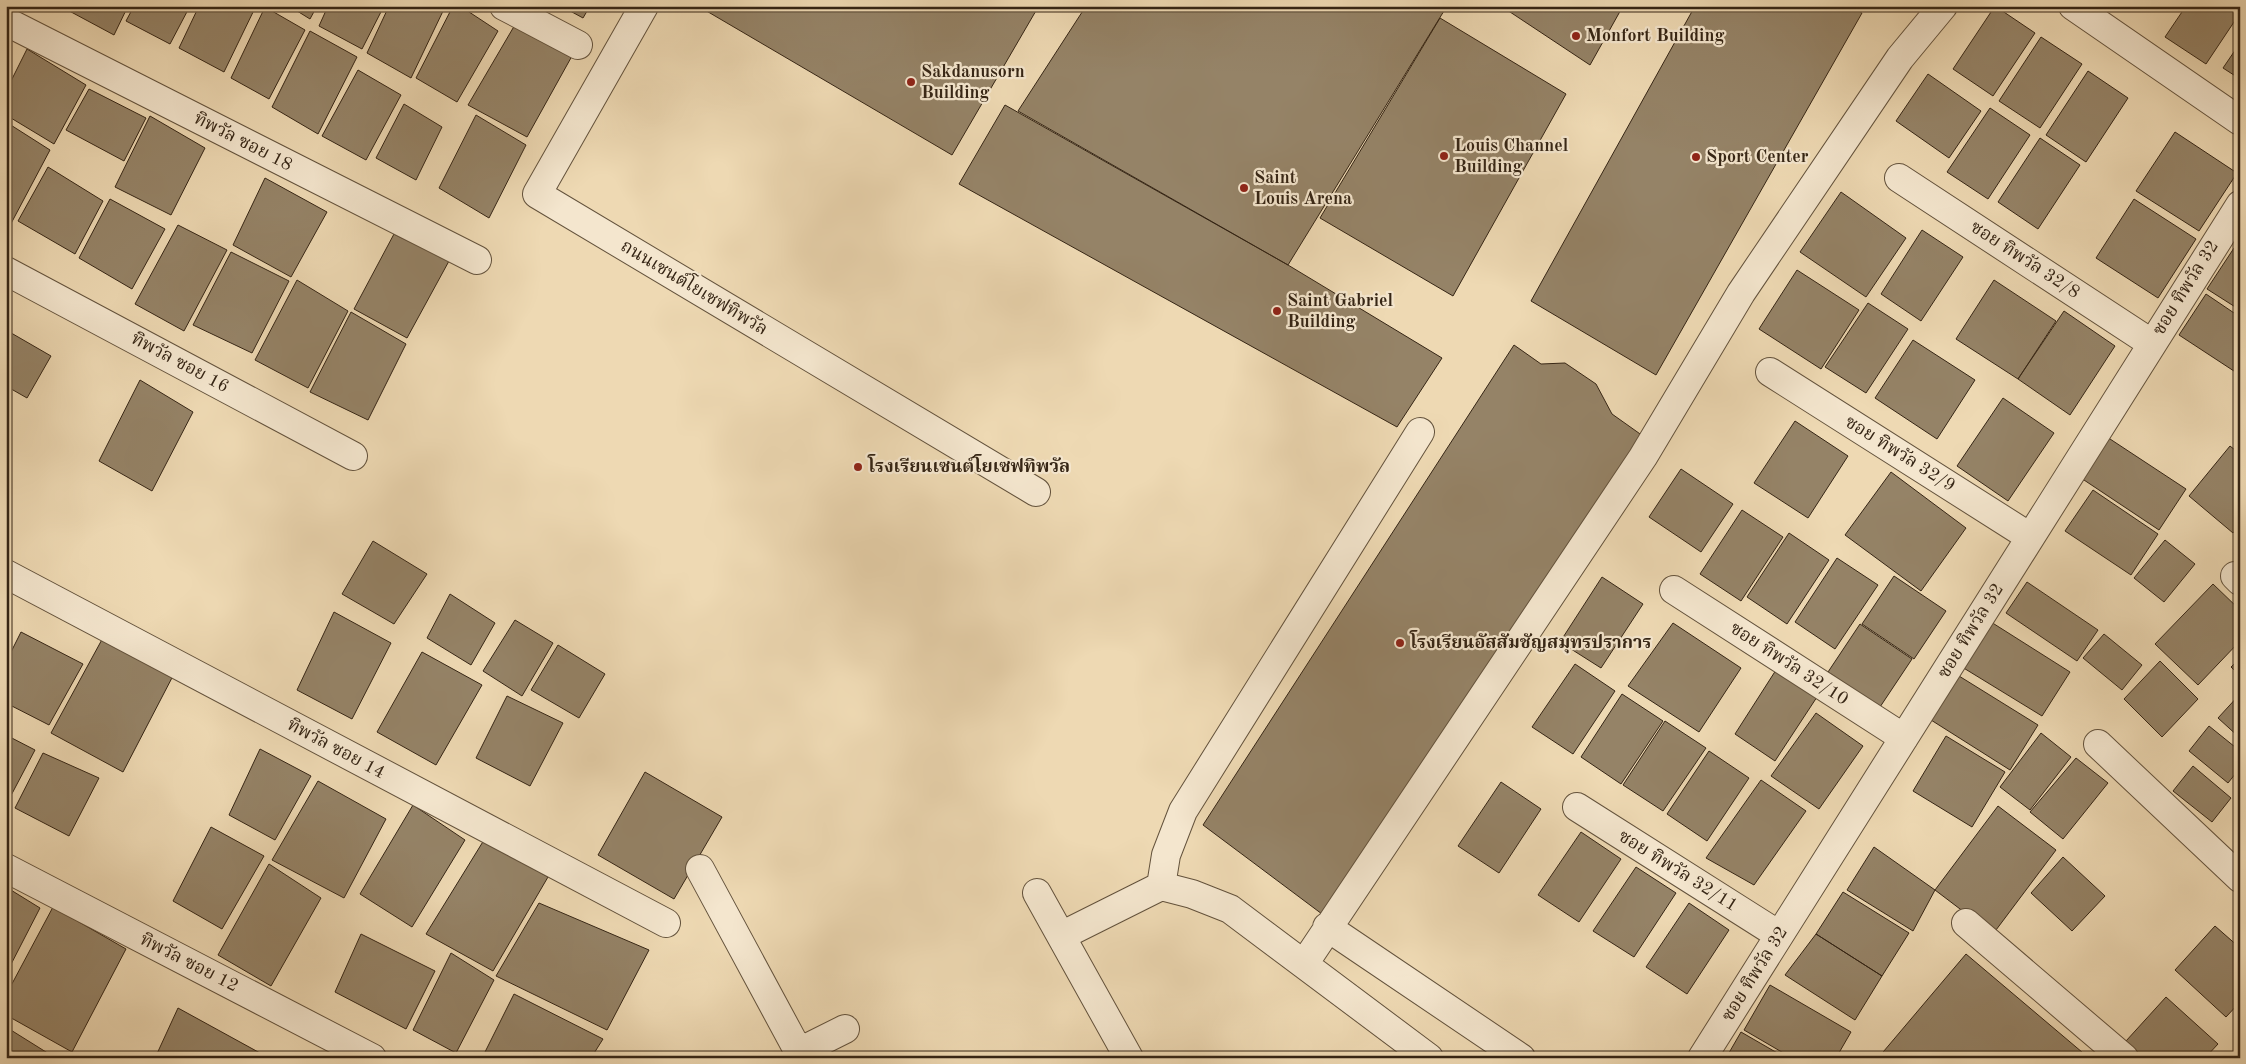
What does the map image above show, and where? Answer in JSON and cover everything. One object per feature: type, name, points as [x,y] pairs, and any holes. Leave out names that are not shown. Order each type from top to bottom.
[{"type":"street","points":[[504,6],[578,45]]},
{"type":"street","name":"ถนนเซนต์โยเซฟทิพวัล","points":[[644,6],[537,194],[1036,492]]},
{"type":"street","points":[[1304,964],[1643,457],[1741,293],[1900,58],[1944,6]]},
{"type":"street","points":[[2073,6],[2240,121]]},
{"type":"street","name":"ทิพวัล ซอย 18","points":[[11,19],[477,260]]},
{"type":"street","name":"ซอย ทิพวัล 32/8","points":[[1899,178],[2151,343]]},
{"type":"street","name":"ซอย ทิพวัล 32","points":[[1702,1058],[2151,343],[2240,205]]},
{"type":"street","name":"ทิพวัล ซอย 16","points":[[6,271],[354,456]]},
{"type":"street","name":"ซอย ทิพวัล 32/9","points":[[1770,372],[2030,536]]},
{"type":"street","points":[[1161,886],[1166,855],[1183,811],[1420,432]]},
{"type":"street","name":"ทิพวัล ซอย 14","points":[[6,574],[666,923]]},
{"type":"street","name":"ซอย ทิพวัล 32/10","points":[[1674,590],[1904,738]]},
{"type":"street","points":[[2098,744],[2240,878]]},
{"type":"street","name":"ซอย ทิพวัล 32/11","points":[[1577,807],[1779,935]]},
{"type":"street","name":"ทิพวัล ซอย 12","points":[[6,868],[372,1058]]},
{"type":"street","points":[[700,869],[800,1055],[845,1029]]},
{"type":"street","points":[[1061,936],[1161,886],[1192,894],[1230,910],[1429,1058]]},
{"type":"street","points":[[1037,893],[1129,1058]]},
{"type":"street","points":[[1966,923],[2124,1058]]},
{"type":"street","points":[[1327,927],[1521,1058]]},
{"type":"building","points":[[60,6],[128,6],[114,35]]},
{"type":"building","points":[[134,6],[190,6],[170,44],[126,21]]},
{"type":"building","points":[[199,6],[255,8],[224,72],[179,48]]},
{"type":"building","points":[[289,6],[317,6],[310,19]]},
{"type":"building","points":[[328,6],[384,6],[362,49],[319,26]]},
{"type":"building","points":[[389,6],[440,6],[444,9],[411,78],[367,53]]},
{"type":"building","points":[[453,6],[460,6],[498,31],[457,102],[416,78]]},
{"type":"building","points":[[561,6],[590,6],[583,18]]},
{"type":"building","name":"Sakdanusorn Building","points":[[698,6],[1033,6],[1037,9],[952,155]]},
{"type":"building","name":"Saint Louis Arena","points":[[1086,6],[1447,6],[1288,265],[1018,111]]},
{"type":"building","name":"Monfort Building","points":[[1501,6],[1623,6],[1590,65]]},
{"type":"building","name":"Sport Center","points":[[1695,6],[1849,6],[1862,13],[1656,375],[1531,301]]},
{"type":"building","points":[[1995,6],[2035,33],[1993,96],[1953,69]]},
{"type":"building","points":[[2186,6],[2240,6],[2240,13],[2206,64],[2165,37]]},
{"type":"building","points":[[265,7],[305,30],[269,99],[231,78]]},
{"type":"building","name":"Louis Channel Building","points":[[1440,18],[1566,94],[1453,296],[1320,218]]},
{"type":"building","points":[[516,23],[572,56],[527,137],[468,105]]},
{"type":"building","points":[[310,31],[357,57],[318,134],[272,107]]},
{"type":"building","points":[[2041,37],[2082,64],[2040,128],[1999,101]]},
{"type":"building","points":[[2240,43],[2240,79],[2223,68]]},
{"type":"building","points":[[27,49],[86,85],[54,144],[6,115],[6,91]]},
{"type":"building","points":[[358,70],[401,95],[366,160],[322,136]]},
{"type":"building","points":[[2088,71],[2128,98],[2086,162],[2046,135]]},
{"type":"building","points":[[1928,74],[1981,111],[1949,158],[1896,121]]},
{"type":"building","points":[[89,89],[146,118],[124,161],[66,130]]},
{"type":"building","points":[[404,104],[442,127],[416,180],[376,158]]},
{"type":"building","name":"Saint Gabriel Building","points":[[1005,105],[1288,265],[1442,358],[1397,427],[959,184]]},
{"type":"building","points":[[1990,108],[2030,135],[1988,199],[1947,172]]},
{"type":"building","points":[[476,115],[526,145],[489,218],[439,188]]},
{"type":"building","points":[[150,116],[205,148],[171,215],[115,187]]},
{"type":"building","points":[[6,122],[50,150],[6,233]]},
{"type":"building","points":[[2175,132],[2237,173],[2199,231],[2136,191]]},
{"type":"building","points":[[2040,138],[2080,165],[2038,229],[1998,202]]},
{"type":"building","points":[[48,167],[103,201],[75,254],[18,221]]},
{"type":"building","points":[[265,178],[327,212],[291,277],[233,245]]},
{"type":"building","points":[[1841,192],[1906,238],[1866,297],[1800,252]]},
{"type":"building","points":[[110,199],[165,229],[132,289],[79,258]]},
{"type":"building","points":[[2134,199],[2196,239],[2158,298],[2096,258]]},
{"type":"building","points":[[178,225],[227,250],[184,331],[135,304]]},
{"type":"building","points":[[1922,230],[1963,257],[1921,321],[1881,294]]},
{"type":"building","points":[[394,234],[449,261],[407,338],[354,309]]},
{"type":"building","points":[[2234,248],[2240,252],[2240,310],[2207,289]]},
{"type":"building","points":[[231,252],[289,281],[252,353],[193,325]]},
{"type":"building","points":[[1797,270],[1859,310],[1821,369],[1759,329]]},
{"type":"building","points":[[297,280],[348,311],[308,388],[255,360]]},
{"type":"building","points":[[1994,280],[2056,321],[2018,379],[1956,339]]},
{"type":"building","points":[[2206,294],[2240,317],[2240,375],[2179,335]]},
{"type":"building","points":[[1868,303],[1908,329],[1866,393],[1825,367]]},
{"type":"building","points":[[2064,311],[2115,346],[2070,415],[2018,379]]},
{"type":"building","points":[[351,312],[406,344],[368,420],[310,392]]},
{"type":"building","points":[[6,330],[51,356],[27,398],[6,386]]},
{"type":"building","points":[[1913,340],[1975,380],[1937,439],[1875,398]]},
{"type":"building","points":[[1514,345],[1541,364],[1565,363],[1596,384],[1612,414],[1643,436],[1326,917],[1203,825]]},
{"type":"building","points":[[140,380],[193,412],[152,491],[99,461]]},
{"type":"building","points":[[2003,398],[2054,433],[2008,501],[1957,466]]},
{"type":"building","points":[[1795,421],[1848,456],[1808,518],[1754,483]]},
{"type":"building","points":[[2107,437],[2186,489],[2159,530],[2081,478]]},
{"type":"building","points":[[2230,446],[2240,454],[2240,525],[2233,533],[2189,496]]},
{"type":"building","points":[[1681,469],[1733,504],[1701,552],[1649,517]]},
{"type":"building","points":[[1891,472],[1966,528],[1921,591],[1845,535]]},
{"type":"building","points":[[2093,490],[2158,534],[2131,575],[2065,531]]},
{"type":"building","points":[[1742,510],[1783,537],[1741,601],[1700,574]]},
{"type":"building","points":[[1789,533],[1829,560],[1787,624],[1747,597]]},
{"type":"building","points":[[2165,540],[2195,564],[2164,602],[2134,578]]},
{"type":"building","points":[[373,541],[427,574],[394,624],[342,594]]},
{"type":"building","points":[[1837,558],[1878,585],[1835,649],[1795,622]]},
{"type":"building","points":[[1894,576],[1946,611],[1914,659],[1862,624]]},
{"type":"building","points":[[1602,577],[1643,604],[1601,668],[1560,642]]},
{"type":"building","points":[[2027,582],[2098,630],[2077,661],[2006,613]]},
{"type":"building","points":[[2213,584],[2240,610],[2240,641],[2198,685],[2155,644]]},
{"type":"building","points":[[450,594],[495,623],[471,665],[427,638]]},
{"type":"building","points":[[334,612],[391,643],[352,719],[297,690]]},
{"type":"building","points":[[515,620],[553,643],[522,696],[483,671]]},
{"type":"building","points":[[1991,622],[2070,672],[2042,716],[1962,667]]},
{"type":"building","points":[[1673,623],[1741,668],[1699,732],[1628,686]]},
{"type":"building","points":[[1860,624],[1912,659],[1880,707],[1828,672]]},
{"type":"building","points":[[21,632],[83,664],[49,725],[6,703],[6,662]]},
{"type":"building","points":[[105,634],[175,672],[123,772],[51,733]]},
{"type":"building","points":[[2104,634],[2142,665],[2122,690],[2083,658]]},
{"type":"building","points":[[558,645],[605,674],[579,718],[531,690]]},
{"type":"building","points":[[422,652],[482,685],[436,765],[377,732]]},
{"type":"building","points":[[2240,658],[2240,676],[2231,667]]},
{"type":"building","points":[[2160,661],[2198,699],[2162,737],[2124,699]]},
{"type":"building","points":[[1575,664],[1615,691],[1573,754],[1532,727]]},
{"type":"building","points":[[1776,670],[1817,697],[1775,761],[1735,734]]},
{"type":"building","points":[[1959,676],[2038,725],[2010,770],[1931,720]]},
{"type":"building","points":[[1622,694],[1663,721],[1621,784],[1581,757]]},
{"type":"building","points":[[2240,694],[2240,738],[2218,718]]},
{"type":"building","points":[[507,696],[563,723],[530,786],[476,758]]},
{"type":"building","points":[[1816,713],[1863,746],[1819,809],[1771,776]]},
{"type":"building","points":[[1665,721],[1706,748],[1663,811],[1623,785]]},
{"type":"building","points":[[2209,726],[2240,751],[2240,768],[2228,783],[2189,751]]},
{"type":"building","points":[[2041,733],[2071,757],[2030,810],[2000,787]]},
{"type":"building","points":[[6,735],[35,750],[6,805]]},
{"type":"building","points":[[1946,736],[2005,772],[1972,827],[1913,791]]},
{"type":"building","points":[[260,749],[311,776],[275,840],[229,815]]},
{"type":"building","points":[[1709,751],[1749,778],[1707,841],[1667,814]]},
{"type":"building","points":[[43,753],[99,778],[69,836],[15,808]]},
{"type":"building","points":[[2076,758],[2108,783],[2063,839],[2030,812]]},
{"type":"building","points":[[2193,766],[2231,798],[2212,822],[2173,791]]},
{"type":"building","points":[[645,772],[722,817],[674,899],[598,855]]},
{"type":"building","points":[[1761,780],[1806,811],[1754,885],[1706,858]]},
{"type":"building","points":[[318,781],[386,819],[344,898],[272,860]]},
{"type":"building","points":[[1501,782],[1541,809],[1499,873],[1458,846]]},
{"type":"building","points":[[413,805],[465,840],[412,927],[360,894]]},
{"type":"building","points":[[1998,806],[2056,850],[1993,934],[1935,890]]},
{"type":"building","points":[[211,827],[264,856],[222,929],[173,901]]},
{"type":"building","points":[[1581,832],[1621,859],[1579,922],[1538,895]]},
{"type":"building","points":[[484,840],[548,877],[493,971],[426,934]]},
{"type":"building","points":[[1874,847],[1935,890],[1913,931],[1847,890]]},
{"type":"building","points":[[2063,857],[2105,896],[2072,931],[2031,893]]},
{"type":"building","points":[[269,864],[321,898],[271,986],[218,955]]},
{"type":"building","points":[[1636,867],[1676,893],[1634,957],[1593,931]]},
{"type":"building","points":[[6,887],[40,908],[6,974]]},
{"type":"building","points":[[1843,892],[1909,933],[1882,976],[1816,934]]},
{"type":"building","points":[[539,903],[649,950],[607,1030],[496,976]]},
{"type":"building","points":[[1689,903],[1729,930],[1687,994],[1646,967]]},
{"type":"building","points":[[53,907],[126,949],[72,1052],[6,1015],[6,995]]},
{"type":"building","points":[[2215,926],[2240,948],[2240,1002],[2226,1017],[2175,970]]},
{"type":"building","points":[[361,934],[435,971],[406,1029],[335,992]]},
{"type":"building","points":[[1816,934],[1882,976],[1855,1020],[1785,975]]},
{"type":"building","points":[[451,953],[494,980],[456,1053],[413,1030]]},
{"type":"building","points":[[1966,954],[2089,1058],[1878,1058]]},
{"type":"building","points":[[1770,985],[1851,1032],[1836,1058],[1792,1058],[1744,1030]]},
{"type":"building","points":[[514,994],[603,1039],[591,1058],[482,1058]]},
{"type":"building","points":[[2166,997],[2218,1044],[2205,1058],[2144,1058],[2126,1041]]},
{"type":"building","points":[[178,1008],[260,1053],[258,1058],[155,1058]]},
{"type":"building","points":[[6,1027],[54,1057],[54,1058],[6,1058]]},
{"type":"building","points":[[1741,1032],[1786,1058],[1726,1058]]},
{"type":"place","name":"Monfort Building","points":[[1576,36]]},
{"type":"place","name":"Sakdanusorn Building","points":[[911,82]]},
{"type":"place","name":"Louis Channel Building","points":[[1444,156]]},
{"type":"place","name":"Sport Center","points":[[1696,157]]},
{"type":"place","name":"Saint Louis Arena","points":[[1244,188]]},
{"type":"place","name":"Saint Gabriel Building","points":[[1277,311]]},
{"type":"place","name":"โรงเรียนเซนต์โยเซฟทิพวัล","points":[[858,467]]},
{"type":"place","name":"โรงเรียนอัสสัมชัญสมุทรปราการ","points":[[1400,643]]}]
